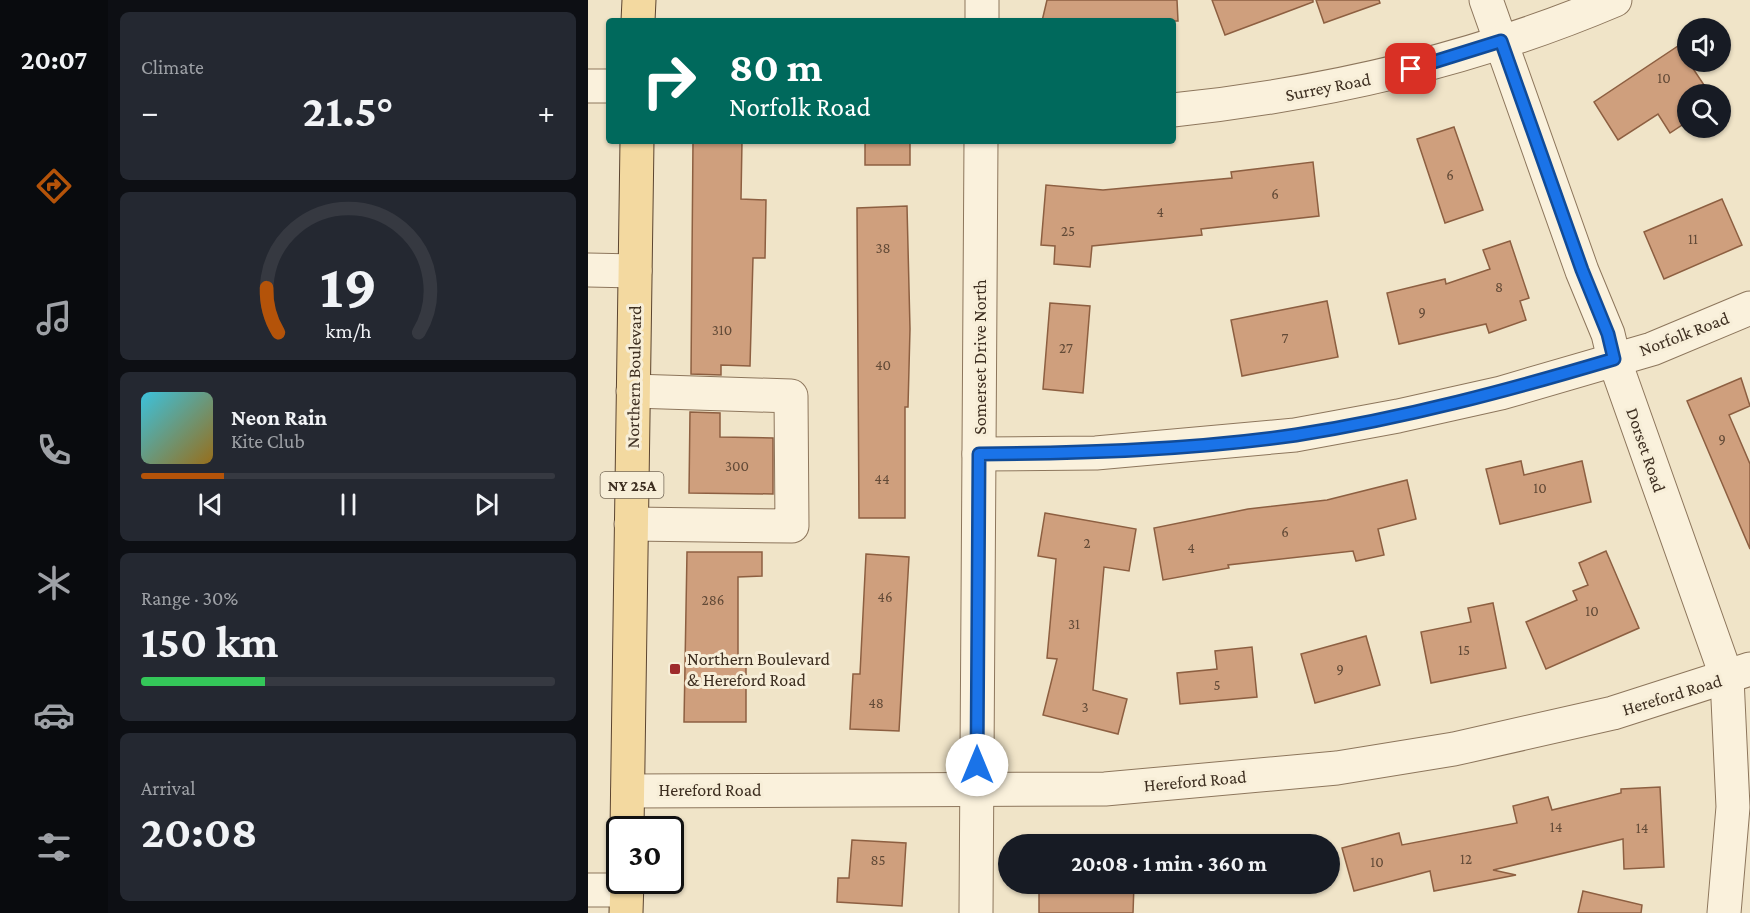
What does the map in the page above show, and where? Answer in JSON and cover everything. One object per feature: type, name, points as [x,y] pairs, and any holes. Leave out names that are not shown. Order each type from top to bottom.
[{"type":"main road","points":[[638,18],[639,0]]},
{"type":"main road","name":"Northern Boulevard","points":[[627,816],[637,144]]},
{"type":"street","points":[[982,0],[982,18]]},
{"type":"street","name":"Dorset Road","points":[[1486,0],[1582,270],[1608,334],[1614,359],[1739,673],[1733,807],[1724,913]]},
{"type":"street","name":"Surrey Road","points":[[1176,110],[1313,92],[1431,64],[1562,23],[1615,0]]},
{"type":"street","points":[[588,86],[606,86]]},
{"type":"street","name":"Somerset Drive North","points":[[976,913],[981,144]]},
{"type":"street","points":[[588,270],[635,271]]},
{"type":"street","name":"Norfolk Road","points":[[979,454],[1096,453],[1295,435],[1398,416],[1501,393],[1652,349],[1750,308]]},
{"type":"street","points":[[631,524],[792,526],[791,396],[633,391]]},
{"type":"street","name":"Hereford Road","points":[[628,791],[1105,789],[1337,768],[1454,748],[1613,713],[1739,673]]},
{"type":"street","points":[[588,890],[627,895]]},
{"type":"building","points":[[1047,0],[1177,0],[1178,21],[1176,18],[1043,18]]},
{"type":"building","points":[[1212,0],[1313,0],[1313,2],[1225,35]]},
{"type":"building","points":[[1316,0],[1379,0],[1380,3],[1324,23]]},
{"type":"building","points":[[1677,47],[1677,72],[1695,72],[1703,84],[1677,84],[1677,128],[1670,133],[1658,114],[1618,140],[1594,102]]},
{"type":"building","points":[[1454,127],[1483,210],[1445,223],[1417,139]]},
{"type":"building","points":[[693,144],[742,144],[741,199],[766,200],[765,258],[753,258],[750,366],[721,365],[721,375],[691,374]]},
{"type":"building","points":[[865,144],[910,144],[910,165],[865,165]]},
{"type":"building","points":[[1313,162],[1319,216],[1201,229],[1202,235],[1092,246],[1090,267],[1054,264],[1055,246],[1041,245],[1046,185],[1103,190],[1232,178],[1231,172]]},
{"type":"building","points":[[1722,199],[1742,245],[1664,279],[1644,232]]},
{"type":"building","points":[[907,206],[910,329],[908,407],[905,407],[905,518],[859,518],[857,208]]},
{"type":"building","points":[[1510,241],[1529,298],[1520,301],[1526,320],[1489,333],[1486,324],[1399,344],[1387,293],[1445,279],[1446,284],[1490,269],[1483,250]]},
{"type":"building","points":[[1327,301],[1338,357],[1242,376],[1231,320]]},
{"type":"building","points":[[1050,303],[1090,306],[1083,393],[1043,389]]},
{"type":"building","points":[[1741,378],[1750,406],[1729,415],[1750,464],[1750,549],[1687,401]]},
{"type":"building","points":[[690,412],[720,413],[720,437],[773,438],[773,494],[689,493]]},
{"type":"building","points":[[1521,461],[1524,475],[1582,461],[1591,502],[1500,524],[1486,469]]},
{"type":"building","points":[[1407,480],[1416,519],[1378,529],[1384,555],[1356,561],[1353,551],[1228,565],[1229,568],[1163,580],[1154,528],[1248,509],[1327,500]]},
{"type":"building","points":[[1045,513],[1136,529],[1129,571],[1104,567],[1093,690],[1127,699],[1118,734],[1043,715],[1057,659],[1047,658],[1056,559],[1038,556]]},
{"type":"building","points":[[1606,551],[1639,628],[1546,669],[1526,622],[1577,600],[1573,591],[1588,585],[1579,563]]},
{"type":"building","points":[[687,552],[762,552],[762,576],[738,577],[738,661],[746,661],[746,722],[684,722]]},
{"type":"building","points":[[866,554],[909,557],[899,731],[850,729],[853,674],[860,674]]},
{"type":"building","points":[[1493,603],[1506,668],[1431,683],[1421,632],[1471,622],[1468,608]]},
{"type":"building","points":[[1366,636],[1380,685],[1315,703],[1301,654]]},
{"type":"building","points":[[1252,647],[1257,697],[1180,704],[1177,673],[1217,669],[1215,651]]},
{"type":"building","points":[[1660,787],[1664,867],[1624,869],[1623,839],[1493,870],[1516,875],[1434,891],[1430,871],[1354,891],[1342,848],[1399,833],[1402,845],[1517,823],[1513,806],[1548,797],[1552,810],[1621,793],[1621,789]]},
{"type":"building","points":[[852,840],[906,843],[902,906],[837,902],[838,878],[849,878]]},
{"type":"building","points":[[1583,891],[1642,905],[1641,913],[1578,913]]},
{"type":"building","points":[[1039,894],[1134,894],[1133,913],[1039,913]]},
{"type":"place","name":"Northern Boulevard & Hereford Road","points":[[675,669]]},
{"type":"route","points":[[977,765],[979,454],[1096,453],[1295,435],[1398,416],[1501,393],[1614,359],[1608,334],[1582,270],[1501,41],[1411,69]]}]
